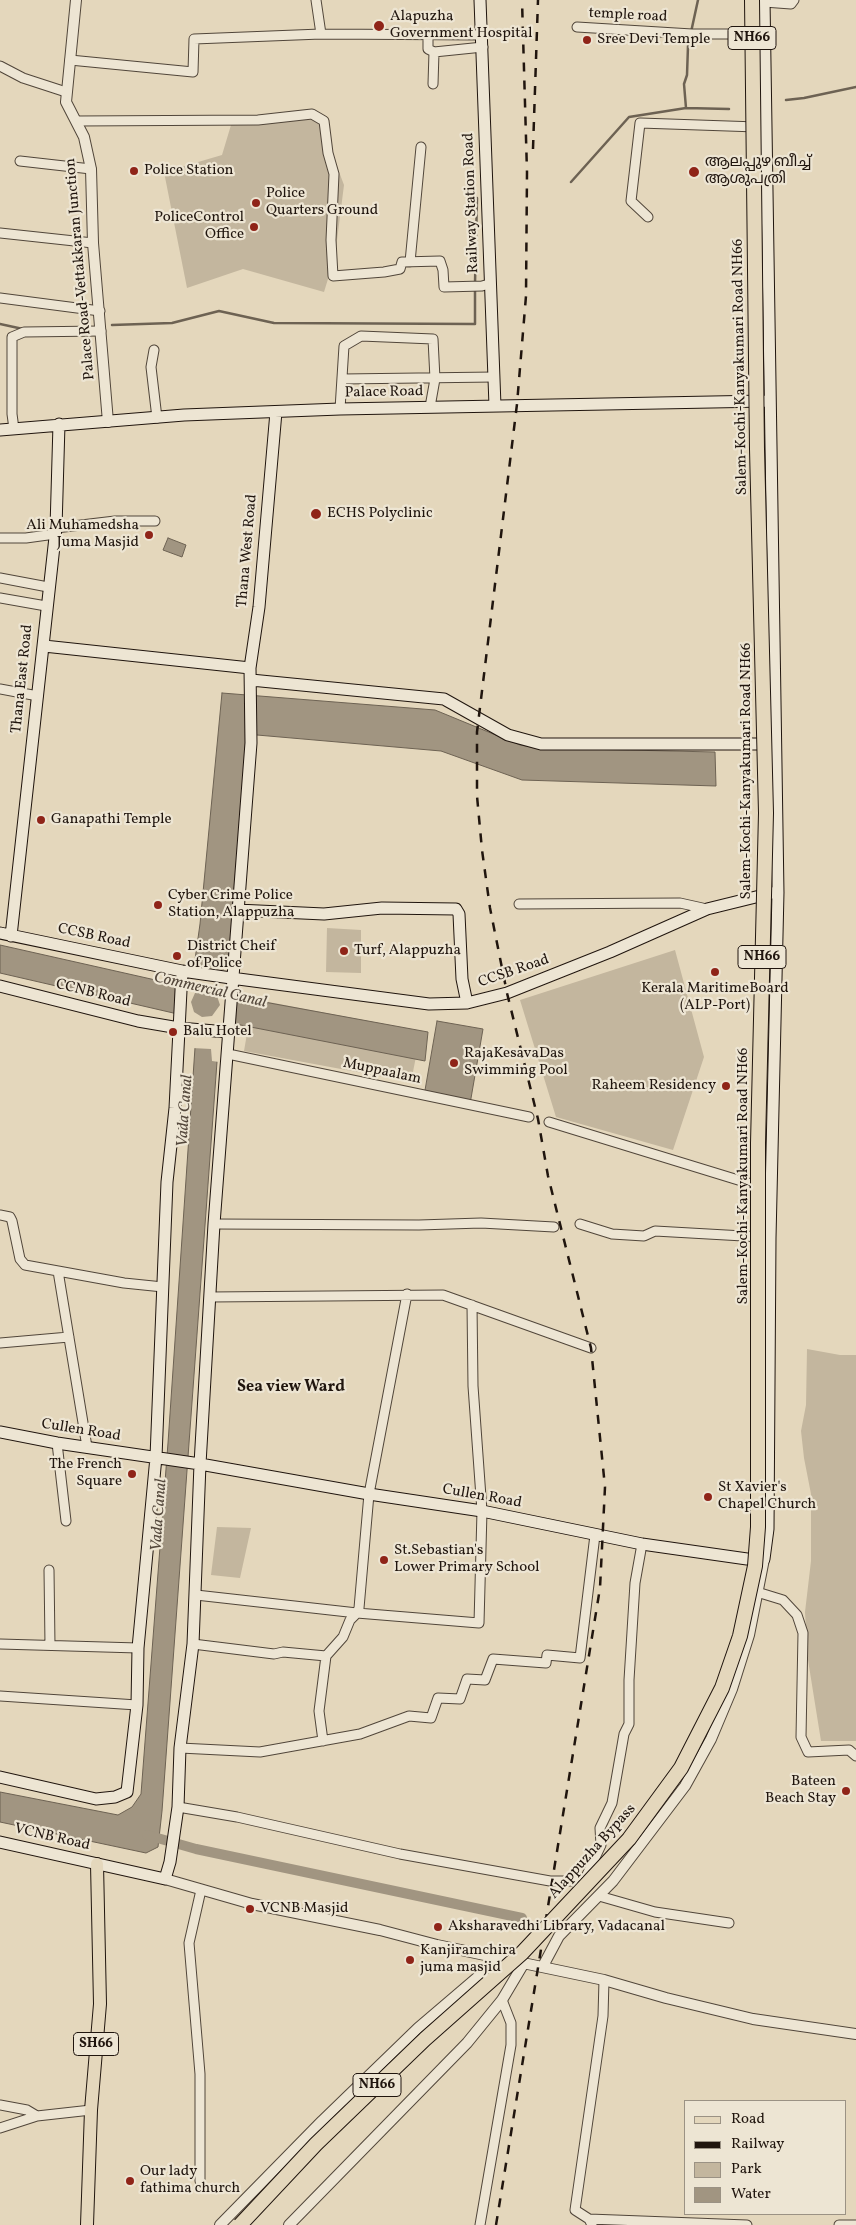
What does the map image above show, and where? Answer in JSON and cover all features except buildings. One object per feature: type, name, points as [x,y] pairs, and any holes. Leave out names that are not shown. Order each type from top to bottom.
[{"type":"highway","name":"Salem-Kochi-Kanyakumari Road NH66","points":[[681,1768],[722,1688],[740,1636],[755,1566],[758,1527],[758,1143],[766,813],[757,449],[760,1]]},
{"type":"highway","name":"Alappuzha Bypass","points":[[523,1958],[629,1839],[681,1768]]},
{"type":"highway","name":"NH66","points":[[240,2225],[316,2144],[425,2039],[523,1958]]},
{"type":"main road","name":"Railway Station Road","points":[[480,0],[483,47],[486,285],[495,406]]},
{"type":"main road","points":[[760,1],[764,34],[767,128],[778,892],[770,1238],[768,1529],[764,1559]]},
{"type":"main road","name":"Palace Road","points":[[0,430],[59,424],[340,409],[770,401]]},
{"type":"main road","name":"Thana West Road","points":[[237,910],[246,824],[251,742],[250,668],[259,607],[276,412]]},
{"type":"main road","name":"Thana East Road","points":[[5,934],[44,646],[46,606],[55,531],[59,424]]},
{"type":"main road","points":[[44,646],[250,668]]},
{"type":"main road","points":[[251,680],[444,699],[508,735],[541,744],[776,744]]},
{"type":"main road","name":"CCSB Road","points":[[5,934],[187,972],[429,1004],[467,1003],[524,986],[610,952],[706,909],[778,892]]},
{"type":"main road","points":[[165,1880],[176,1823],[180,1748],[193,1644],[196,1595],[197,1463],[228,1054],[225,1029],[230,995],[237,910],[324,914],[382,908],[456,909],[459,914],[462,979],[467,1003]]},
{"type":"main road","points":[[0,1777],[96,1799],[115,1797],[127,1792],[137,1705],[138,1648],[156,1457],[167,1182],[184,1028],[180,1012],[181,984],[187,972]]},
{"type":"main road","name":"CCNB Road","points":[[0,986],[138,1021],[184,1028],[225,1029]]},
{"type":"main road","name":"Cullen Road","points":[[0,1432],[57,1443],[197,1463],[369,1494],[482,1511],[642,1544],[747,1559],[764,1559]]},
{"type":"main road","name":"VCNB Road","points":[[0,1842],[165,1880]]},
{"type":"main road","name":"SH66","points":[[86,2225],[90,2110],[100,2004],[98,1864]]},
{"type":"street","name":"Palace Road-Vettakkaran Junction","points":[[76,0],[66,92],[67,108],[77,121],[84,137],[90,169],[93,243],[108,422]]},
{"type":"street","points":[[316,0],[321,34]]},
{"type":"street","points":[[760,1],[791,4],[794,0]]},
{"type":"street","name":"temple road","points":[[577,27],[692,34],[764,34]]},
{"type":"street","points":[[70,60],[193,72],[194,39],[321,34],[482,35]]},
{"type":"street","points":[[428,34],[428,49],[434,52],[483,47]]},
{"type":"street","points":[[433,84],[434,52]]},
{"type":"street","points":[[0,66],[23,78],[66,92]]},
{"type":"street","points":[[77,121],[258,120],[312,114],[324,121],[328,153],[334,174],[331,240],[333,276],[400,269],[402,262],[440,261],[443,270],[444,287],[486,285]]},
{"type":"street","points":[[648,217],[631,200],[640,123],[767,128]]},
{"type":"street","points":[[410,262],[421,147]]},
{"type":"street","points":[[20,161],[90,169]]},
{"type":"street","points":[[0,234],[93,243]]},
{"type":"street","points":[[0,298],[100,312]]},
{"type":"street","points":[[14,429],[12,414],[12,337],[24,332],[101,331]]},
{"type":"street","points":[[340,409],[344,346],[361,336],[391,339],[433,339],[435,379],[430,407]]},
{"type":"street","points":[[154,350],[151,367],[157,418]]},
{"type":"street","points":[[343,379],[494,377]]},
{"type":"street","points":[[0,538],[26,538],[115,521],[155,521]]},
{"type":"street","points":[[0,578],[48,587]]},
{"type":"street","points":[[0,598],[46,606]]},
{"type":"street","points":[[0,689],[38,696]]},
{"type":"street","points":[[519,904],[680,903],[706,909]]},
{"type":"street","name":"Muppaalam","points":[[228,1054],[530,1117]]},
{"type":"street","points":[[548,1122],[771,1190]]},
{"type":"street","points":[[0,1215],[10,1218],[12,1221],[22,1262],[58,1271],[163,1287]]},
{"type":"street","points":[[214,1224],[419,1225],[481,1222],[554,1227]]},
{"type":"street","points":[[580,1224],[621,1234],[644,1236],[655,1231],[685,1231],[770,1238]]},
{"type":"street","points":[[58,1271],[87,1447]]},
{"type":"street","points":[[323,1741],[319,1711],[327,1653],[343,1637],[350,1620],[357,1613],[369,1494],[407,1294]]},
{"type":"street","points":[[210,1297],[443,1295],[591,1348]]},
{"type":"street","points":[[196,1595],[357,1613],[479,1623],[482,1511],[474,1395],[472,1305]]},
{"type":"street","points":[[0,1344],[69,1337]]},
{"type":"street","points":[[57,1443],[66,1521]]},
{"type":"street","points":[[180,1748],[260,1752],[360,1734],[409,1716],[431,1718],[438,1698],[460,1699],[467,1679],[485,1680],[493,1659],[546,1663],[547,1655],[580,1658],[595,1535]]},
{"type":"street","points":[[178,1806],[237,1817],[400,1854],[550,1882],[584,1881],[602,1845],[600,1828],[612,1803],[624,1734],[629,1724],[629,1680],[635,1583],[642,1544]]},
{"type":"street","points":[[543,1966],[559,1936],[599,1896],[686,1786],[711,1738],[732,1689],[749,1635],[764,1559]]},
{"type":"street","points":[[49,1570],[50,1645]]},
{"type":"street","points":[[757,1592],[783,1600],[797,1615],[803,1633],[801,1738],[808,1752],[849,1750],[856,1756]]},
{"type":"street","points":[[0,1644],[138,1648]]},
{"type":"street","points":[[193,1644],[274,1654],[284,1652],[327,1653]]},
{"type":"street","points":[[0,1696],[137,1705]]},
{"type":"street","points":[[165,1880],[252,1904],[380,1930],[500,1958],[523,1958],[543,1966],[604,1980],[753,2020],[856,2034]]},
{"type":"street","points":[[200,2181],[200,2074],[189,1943],[201,1890]]},
{"type":"street","points":[[599,1896],[655,1912],[729,1924]]},
{"type":"street","points":[[220,2225],[322,2121],[418,2028],[500,1958]]},
{"type":"street","points":[[289,2225],[467,2043],[502,2000],[523,1958]]},
{"type":"street","points":[[604,1980],[603,2016],[574,2210],[590,2222],[747,2225]]},
{"type":"street","points":[[480,2225],[511,2044],[511,2023],[502,2000]]},
{"type":"street","points":[[0,2105],[27,2110],[37,2116]]},
{"type":"street","points":[[0,2128],[37,2116],[90,2110]]},
{"type":"street","points":[[839,2225],[856,2225]]},
{"type":"green space","name":"Police Quarters Ground","points":[[319,119],[344,185],[335,256],[324,292],[243,269],[187,288],[164,172],[222,155],[231,125]]},
{"type":"green space","name":"Turf, Alappuzha","points":[[327,928],[361,930],[361,973],[326,972]]},
{"type":"green space","points":[[675,950],[704,1057],[673,1150],[556,1117],[520,1000]]},
{"type":"green space","points":[[253,999],[421,1031],[411,1082],[244,1051]]},
{"type":"green space","points":[[807,1349],[840,1355],[856,1355],[856,1741],[821,1741],[808,1660],[805,1612],[811,1561],[811,1494],[801,1431],[806,1405]]},
{"type":"green space","points":[[217,1527],[251,1528],[240,1578],[211,1575]]},
{"type":"water","points":[[168,538],[186,545],[182,557],[163,550]]},
{"type":"water","name":"Commercial Canal","points":[[222,693],[435,710],[520,745],[538,748],[715,752],[716,786],[522,780],[441,751],[257,735],[246,739],[226,995],[428,1032],[425,1061],[220,1021],[162,1811],[158,1847],[146,1853],[0,1822],[0,1792],[118,1815],[132,1807],[141,1794],[168,1443],[196,1033],[195,1018],[0,973],[0,945],[191,988],[200,924]]},
{"type":"water","name":"RajaKesavaDas Swimming Pool","points":[[437,1021],[483,1029],[470,1104],[424,1096]]},
{"type":"pier","points":[[192,964],[224,970],[225,966],[231,967],[233,1026],[222,1024],[219,1062],[212,1061],[211,1049],[192,1048],[193,1020],[174,1016],[176,982],[189,985]],"holes":[[[207,988],[216,993],[220,1005],[212,1016],[202,1017],[194,1012],[191,1002],[195,993]]]},
{"type":"waterway","points":[[686,108],[684,84],[687,75],[688,46],[698,0]]},
{"type":"waterway","points":[[786,100],[856,87]]},
{"type":"waterway","points":[[571,182],[629,117],[686,108],[729,109]]},
{"type":"waterway","points":[[475,283],[477,198]]},
{"type":"waterway","points":[[112,325],[172,323],[219,311],[274,323],[475,324],[475,289]]},
{"type":"waterway","points":[[0,324],[23,329]]},
{"type":"waterway","points":[[147,1835],[196,1849],[522,1918],[517,1917]]},
{"type":"railway","points":[[496,2225],[600,1588],[605,1487],[591,1348],[548,1176],[538,1119],[507,993],[490,908],[477,796],[477,732],[517,404],[526,296],[527,172],[522,0]]},
{"type":"railway","points":[[533,149],[538,0]]},
{"type":"place","name":"Alapuzha Government Hospital","points":[[379,26]]},
{"type":"place","name":"Sree Devi Temple","points":[[587,40]]},
{"type":"place","name":"Police Station","points":[[134,171]]},
{"type":"place","name":"ആലപ്പുഴ ബീച്ച് ആശുപത്രി","points":[[694,172]]},
{"type":"place","name":"Police Quarters Ground","points":[[256,203]]},
{"type":"place","name":"PoliceControl Office","points":[[254,227]]},
{"type":"place","name":"ECHS Polyclinic","points":[[316,514]]},
{"type":"place","name":"Ali Muhamedsha Juma Masjid","points":[[149,535]]},
{"type":"place","name":"Ganapathi Temple","points":[[41,820]]},
{"type":"place","name":"Cyber Crime Police Station, Alappuzha","points":[[158,905]]},
{"type":"place","name":"Turf, Alappuzha","points":[[344,951]]},
{"type":"place","name":"District Cheif of Police","points":[[177,956]]},
{"type":"place","name":"Kerala MaritimeBoard (ALP-Port)","points":[[715,972]]},
{"type":"place","name":"Balu Hotel","points":[[173,1032]]},
{"type":"place","name":"RajaKesavaDas Swimming Pool","points":[[454,1063]]},
{"type":"place","name":"Raheem Residency","points":[[726,1086]]},
{"type":"place","name":"The French Square","points":[[132,1474]]},
{"type":"place","name":"St Xavier's Chapel Church","points":[[708,1497]]},
{"type":"place","name":"St.Sebastian's Lower Primary School","points":[[384,1560]]},
{"type":"place","name":"Bateen Beach Stay","points":[[846,1791]]},
{"type":"place","name":"VCNB Masjid","points":[[250,1909]]},
{"type":"place","name":"Aksharavedhi Library, Vadacanal","points":[[438,1927]]},
{"type":"place","name":"Kanjiramchira juma masjid","points":[[410,1960]]},
{"type":"place","name":"Our lady fathima church","points":[[130,2181]]},
{"type":"district","name":"Sea view Ward","points":[[291,1388]]},
{"type":"water label","name":"Vada Canal","points":[[186,1111]]},
{"type":"water label","name":"Vada Canal","points":[[160,1515]]}]
